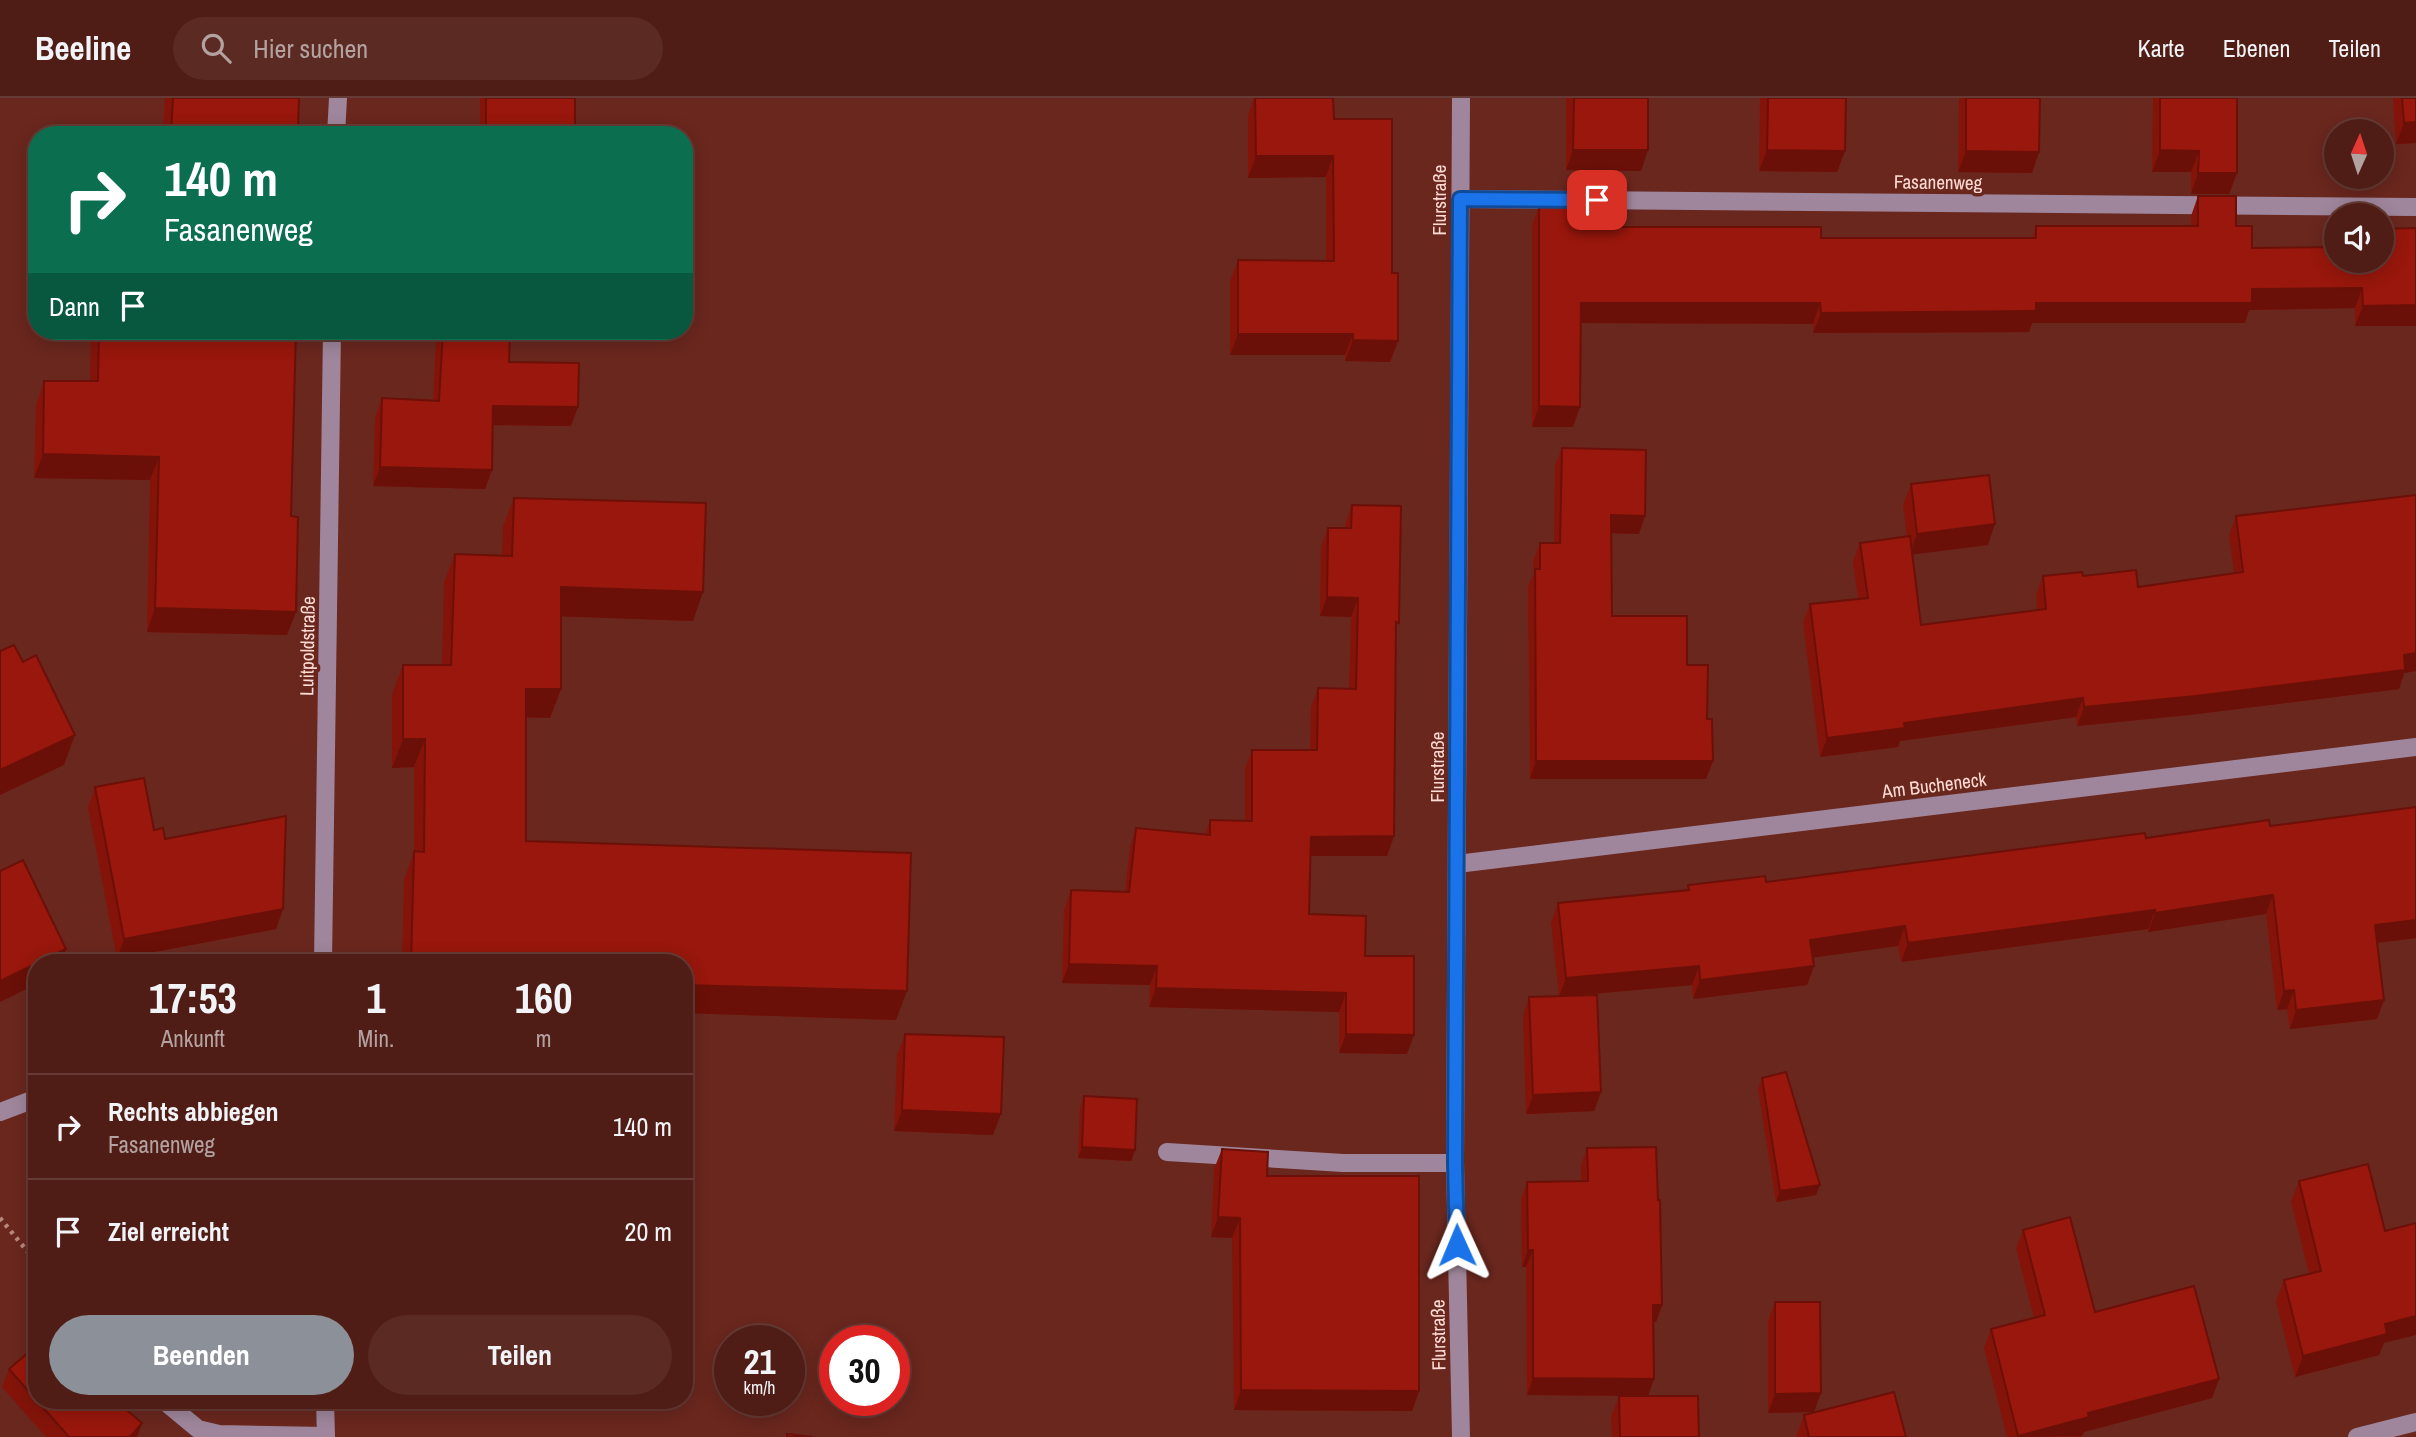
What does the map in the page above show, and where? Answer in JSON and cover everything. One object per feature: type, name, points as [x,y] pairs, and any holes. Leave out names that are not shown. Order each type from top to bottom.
[{"type":"street","points":[[336,126],[338,98]]},
{"type":"street","name":"Flurstraße","points":[[1461,98],[1455,1163],[1461,1437]]},
{"type":"street","name":"Fasanenweg","points":[[1460,199],[2416,208]]},
{"type":"street","name":"Luitpoldstraße","points":[[323,954],[332,340]]},
{"type":"street","name":"Am Bucheneck","points":[[1457,864],[2416,747]]},
{"type":"street","points":[[0,1112],[28,1101]]},
{"type":"street","points":[[1167,1152],[1343,1163],[1455,1163]]},
{"type":"street","points":[[174,1409],[198,1429],[219,1434],[326,1436],[325,1409]]},
{"type":"street","points":[[2357,1437],[2416,1422]]},
{"type":"path","points":[[0,1218],[28,1252]]},
{"type":"building","points":[[173,98],[299,98],[298,126],[171,126]]},
{"type":"building","points":[[486,98],[575,98],[575,126],[486,126]]},
{"type":"building","points":[[1255,98],[1333,98],[1334,119],[1392,119],[1392,273],[1398,273],[1398,341],[1353,340],[1353,334],[1238,334],[1238,260],[1334,261],[1333,156],[1256,156]]},
{"type":"building","points":[[1574,98],[1648,98],[1648,150],[1573,150]]},
{"type":"building","points":[[1768,98],[1846,98],[1845,151],[1767,150]]},
{"type":"building","points":[[1966,98],[2040,98],[2039,152],[1966,151]]},
{"type":"building","points":[[2160,98],[2237,98],[2237,173],[2198,173],[2199,151],[2160,150]]},
{"type":"building","points":[[2402,98],[2416,98],[2416,122],[2404,123]]},
{"type":"building","points":[[2198,196],[2236,196],[2236,226],[2252,226],[2252,248],[2324,247],[2324,273],[2394,273],[2394,229],[2416,228],[2416,305],[2363,306],[2362,288],[2252,289],[2252,303],[2036,303],[2036,311],[1821,313],[1820,303],[1581,303],[1580,407],[1539,406],[1539,205],[1581,206],[1581,227],[1821,227],[1821,238],[2036,238],[2036,226],[2198,226]]},
{"type":"building","points":[[99,340],[296,340],[291,516],[298,517],[296,612],[155,608],[159,457],[43,454],[44,381],[98,381]]},
{"type":"building","points":[[442,340],[510,340],[509,362],[579,363],[578,407],[493,406],[492,470],[380,467],[382,398],[439,401]]},
{"type":"building","points":[[1562,448],[1646,450],[1645,516],[1611,515],[1612,616],[1687,616],[1687,665],[1708,665],[1707,719],[1712,719],[1713,761],[1536,761],[1535,569],[1540,569],[1540,543],[1560,543]]},
{"type":"building","points":[[1989,475],[1995,524],[1917,534],[1911,484]]},
{"type":"building","points":[[2416,495],[2416,653],[2404,655],[2405,670],[2084,707],[2083,698],[1904,723],[1905,728],[1827,738],[1810,604],[1868,598],[1860,543],[1910,536],[1921,625],[2046,609],[2043,576],[2082,572],[2083,576],[2136,570],[2138,587],[2243,572],[2236,516]]},
{"type":"building","points":[[514,498],[706,503],[703,592],[561,587],[561,689],[526,689],[526,841],[911,853],[907,991],[693,985],[693,954],[411,954],[414,851],[424,852],[425,739],[403,739],[403,665],[451,665],[455,554],[512,556]]},
{"type":"building","points":[[1352,505],[1401,506],[1399,623],[1396,622],[1394,836],[1311,837],[1309,914],[1366,916],[1365,956],[1414,956],[1414,1035],[1346,1034],[1346,993],[1156,988],[1157,966],[1069,964],[1071,890],[1129,892],[1136,828],[1210,835],[1210,820],[1252,821],[1252,750],[1317,750],[1318,688],[1356,689],[1358,598],[1327,597],[1328,528],[1351,528]]},
{"type":"building","points":[[14,645],[23,662],[36,655],[75,735],[0,770],[0,651]]},
{"type":"building","points":[[144,778],[154,830],[163,828],[165,839],[286,816],[283,909],[124,939],[95,787]]},
{"type":"building","points":[[2416,807],[2416,920],[2375,925],[2384,1000],[2296,1010],[2294,990],[2284,991],[2273,895],[2155,913],[2155,910],[1908,943],[1905,926],[1810,940],[1814,966],[1700,980],[1699,966],[1566,978],[1558,903],[1689,890],[1688,885],[1765,876],[1766,882],[2145,833],[2146,838],[2269,820],[2270,826]]},
{"type":"building","points":[[23,860],[66,949],[56,954],[28,954],[28,967],[0,981],[0,871]]},
{"type":"building","points":[[1597,995],[1601,1092],[1533,1095],[1529,997]]},
{"type":"building","points":[[905,1034],[1004,1037],[1001,1114],[902,1110]]},
{"type":"building","points":[[1786,1072],[1820,1185],[1780,1191],[1762,1078]]},
{"type":"building","points":[[1084,1096],[1137,1099],[1135,1150],[1082,1147]]},
{"type":"building","points":[[1656,1147],[1662,1305],[1653,1305],[1654,1379],[1533,1378],[1533,1250],[1528,1250],[1527,1182],[1588,1181],[1587,1148]]},
{"type":"building","points":[[1222,1149],[1268,1152],[1267,1176],[1419,1176],[1419,1391],[1241,1390],[1240,1218],[1218,1217]]},
{"type":"building","points":[[2368,1164],[2385,1231],[2416,1223],[2416,1316],[2385,1324],[2387,1334],[2303,1356],[2284,1280],[2321,1271],[2299,1181]]},
{"type":"building","points":[[2070,1217],[2095,1312],[2194,1286],[2219,1379],[2088,1413],[2089,1417],[2018,1436],[1991,1329],[2045,1315],[2023,1230]]},
{"type":"building","points":[[1775,1302],[1820,1302],[1821,1393],[1775,1394]]},
{"type":"building","points":[[28,1353],[28,1391],[9,1369]]},
{"type":"building","points":[[1894,1392],[1906,1437],[1809,1437],[1804,1415]]},
{"type":"building","points":[[1619,1396],[1698,1396],[1699,1437],[1620,1437]]},
{"type":"building","points":[[44,1409],[126,1409],[142,1423],[130,1437],[69,1437]]},
{"type":"building","points":[[787,1434],[813,1437],[787,1437]]},
{"type":"route","points":[[1457,1245],[1455,1163],[1460,199],[1597,200]]}]
